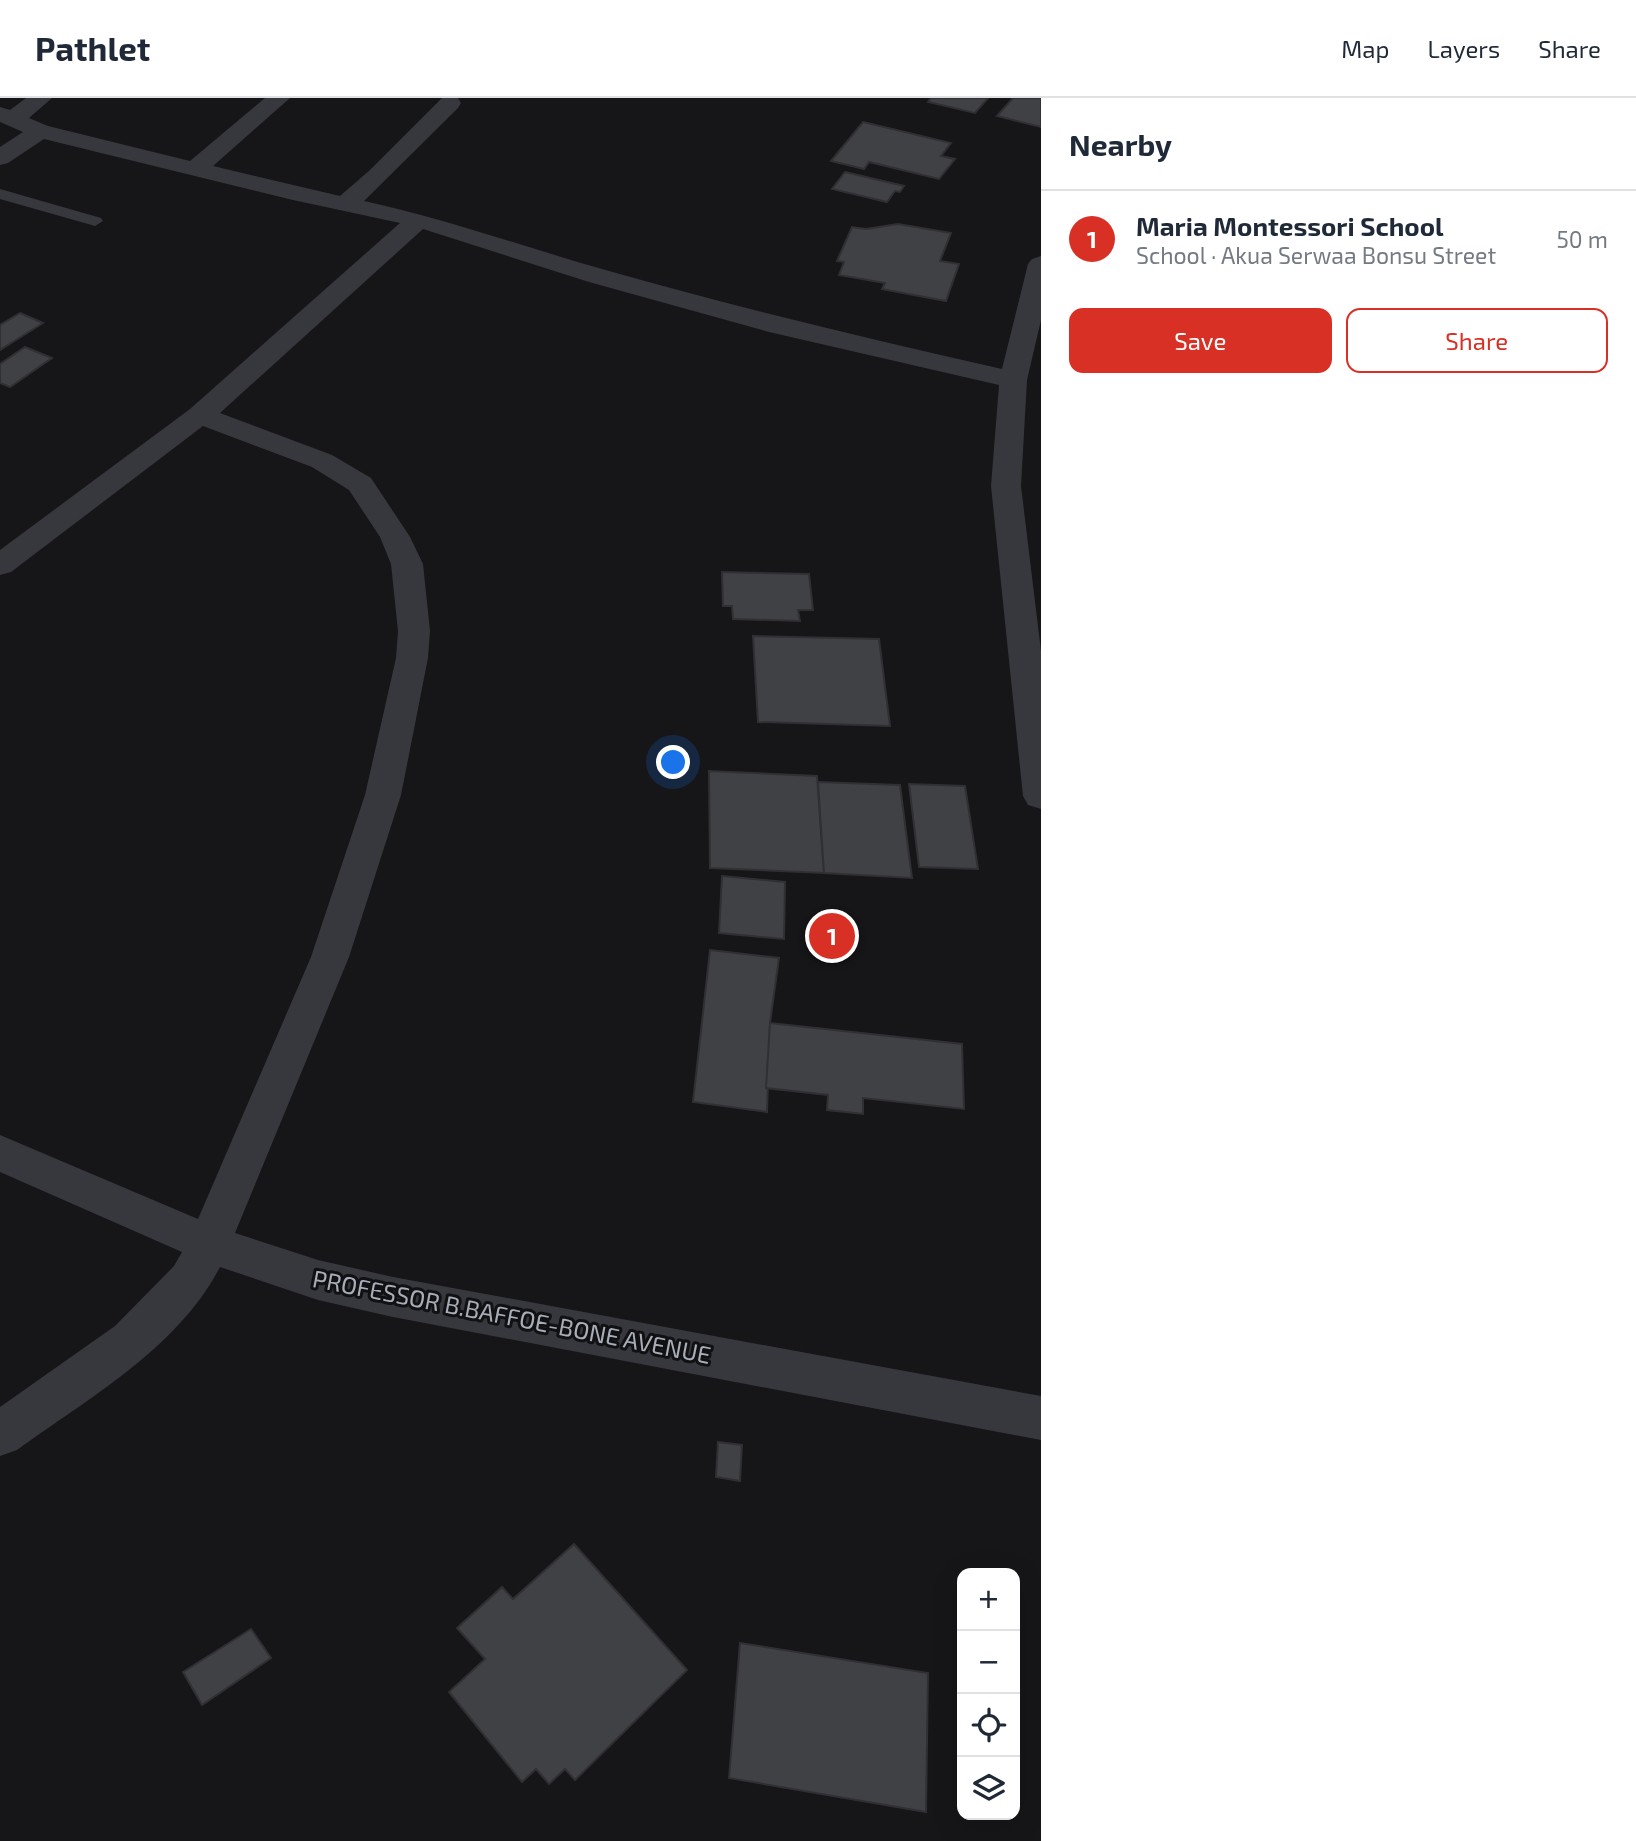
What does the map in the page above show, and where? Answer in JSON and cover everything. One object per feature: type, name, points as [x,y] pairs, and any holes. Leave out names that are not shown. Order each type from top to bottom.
[{"type":"street","points":[[6,117],[41,98]]},
{"type":"street","points":[[195,169],[279,98]]},
{"type":"street","points":[[345,204],[379,175],[450,103]]},
{"type":"street","points":[[6,117],[40,131],[419,220],[598,276],[779,326],[1013,380]]},
{"type":"street","points":[[0,158],[40,131]]},
{"type":"street","points":[[0,565],[200,415],[419,220]]},
{"type":"street","points":[[1041,264],[1013,380],[1006,486],[1041,796]]},
{"type":"street","points":[[0,1434],[131,1341],[190,1280],[209,1244],[334,944],[383,795],[412,658],[414,631],[407,564],[395,537],[360,484],[322,461],[200,415]]},
{"type":"street","name":"PROFESSOR B.BAFFOE-BONE AVENUE","points":[[0,1153],[209,1244],[318,1280],[393,1297],[1041,1418]]},
{"type":"lane","points":[[0,194],[95,221]]},
{"type":"building","points":[[931,98],[988,98],[975,113],[928,102]]},
{"type":"building","points":[[1013,98],[1041,98],[1041,127],[997,116]]},
{"type":"building","points":[[863,122],[951,143],[941,156],[955,159],[939,179],[869,162],[864,169],[831,161]]},
{"type":"building","points":[[845,172],[904,186],[900,192],[895,191],[887,202],[832,189]]},
{"type":"building","points":[[898,224],[951,233],[940,261],[959,264],[946,301],[882,289],[885,283],[839,275],[844,262],[837,261],[852,227],[866,229]]},
{"type":"building","points":[[20,313],[43,323],[0,350],[0,325]]},
{"type":"building","points":[[25,347],[52,358],[10,387],[0,383],[0,364]]},
{"type":"building","points":[[722,572],[809,574],[813,610],[798,610],[800,621],[733,619],[732,606],[723,606]]},
{"type":"building","points":[[753,636],[879,639],[890,726],[758,722]]},
{"type":"building","points":[[709,771],[817,776],[824,873],[710,868]]},
{"type":"building","points":[[818,782],[900,785],[912,878],[824,873]]},
{"type":"building","points":[[909,784],[965,786],[978,869],[919,867]]},
{"type":"building","points":[[722,876],[785,882],[784,939],[719,933]]},
{"type":"building","points":[[710,950],[779,958],[770,1023],[767,1112],[693,1102]]},
{"type":"building","points":[[770,1023],[962,1044],[964,1109],[863,1098],[863,1114],[827,1110],[828,1095],[766,1088]]},
{"type":"building","points":[[718,1442],[742,1445],[740,1481],[716,1477]]},
{"type":"building","points":[[574,1544],[687,1670],[575,1780],[565,1769],[549,1784],[536,1769],[522,1782],[449,1692],[485,1659],[457,1628],[502,1587],[513,1599]]},
{"type":"building","points":[[251,1629],[271,1658],[202,1705],[183,1672]]},
{"type":"building","points":[[740,1643],[928,1673],[926,1812],[729,1778]]},
{"type":"place","name":"Maria Montessori School","points":[[832,936]]}]
